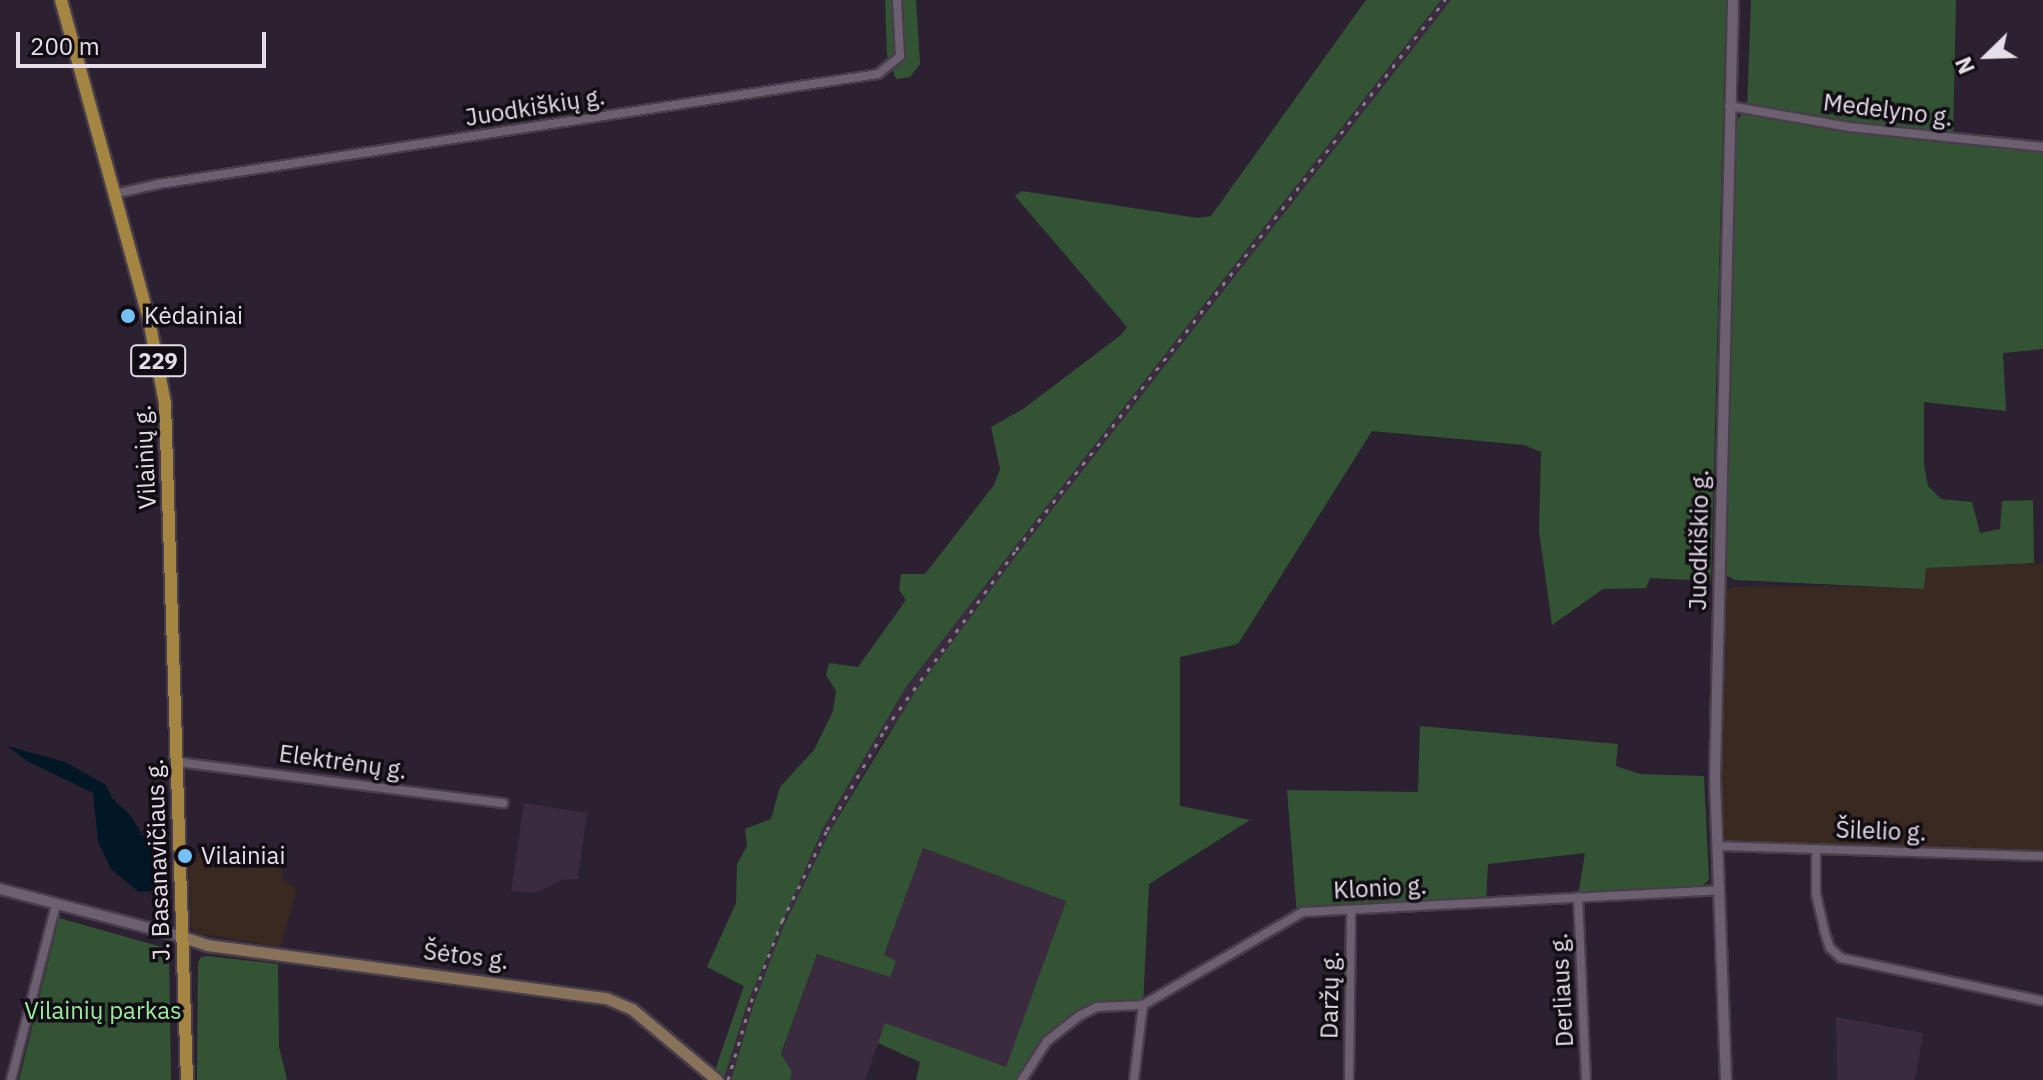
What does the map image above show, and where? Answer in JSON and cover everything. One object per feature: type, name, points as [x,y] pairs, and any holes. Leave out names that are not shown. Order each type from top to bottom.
[{"type":"main road","name":"Vilainių g.","points":[[61,0],[149,320],[165,403],[176,734]]},
{"type":"main road","name":"J. Basanavičiaus g.","points":[[176,734],[187,1080]]},
{"type":"main road","name":"Šėtos g.","points":[[183,937],[207,945],[564,989],[606,998],[632,1009],[717,1080]]},
{"type":"street","name":"Juodkiškių g.","points":[[114,194],[159,184],[878,74],[900,56],[897,0]]},
{"type":"street","name":"Juodkiškio g.","points":[[1726,1080],[1718,846],[1717,596],[1733,0]]},
{"type":"street","name":"Medelyno g.","points":[[1729,106],[1849,127],[2043,147]]},
{"type":"street","name":"Elektrėnų g.","points":[[177,762],[503,803]]},
{"type":"street","name":"Šilelio g.","points":[[1718,846],[2043,856]]},
{"type":"street","points":[[1816,849],[1816,894],[1824,930],[1830,948],[1841,958],[2043,1001]]},
{"type":"street","points":[[0,889],[183,937]]},
{"type":"street","name":"Klonio g.","points":[[1143,1005],[1303,912],[1719,890]]},
{"type":"street","name":"Derliaus g.","points":[[1578,897],[1586,1080]]},
{"type":"street","points":[[11,1080],[56,905]]},
{"type":"street","name":"Daržų g.","points":[[1349,1080],[1351,910]]},
{"type":"street","points":[[1022,1080],[1047,1041],[1079,1016],[1097,1007],[1143,1005],[1134,1080]]},
{"type":"shaded area","points":[[1441,0],[1451,0],[1019,552],[882,742],[830,831],[784,925],[754,1003],[731,1080],[727,1080],[724,1078],[748,1001],[780,920],[823,828],[906,687]]},
{"type":"shaded area","points":[[2043,563],[2043,853],[1732,843],[1721,837],[1722,592],[1733,587],[1924,589],[1926,568]]},
{"type":"shaded area","points":[[524,803],[587,813],[578,879],[562,880],[535,893],[511,891]]},
{"type":"shaded area","points":[[922,848],[1066,900],[1006,1068],[885,1024],[865,1080],[790,1080],[792,1072],[781,1055],[817,954],[890,977],[884,956]]},
{"type":"shaded area","points":[[188,853],[281,857],[282,879],[297,889],[280,947],[195,933],[191,926]]},
{"type":"shaded area","points":[[1836,1017],[1923,1033],[1915,1080],[1837,1080]]},
{"type":"green space","points":[[885,0],[916,0],[920,64],[910,77],[896,79],[887,55]]},
{"type":"green space","points":[[1366,0],[1441,0],[906,687],[823,828],[748,1001],[724,1078],[715,1070],[744,986],[707,967],[736,903],[737,864],[747,846],[745,829],[771,819],[780,787],[814,750],[833,711],[836,691],[826,675],[829,663],[858,667],[906,600],[899,590],[901,574],[925,574],[994,485],[1000,469],[991,427],[1023,409],[1121,335],[1127,327],[1015,196],[1022,191],[1198,218],[1211,216]]},
{"type":"green space","points":[[1451,0],[1726,0],[1711,581],[1650,578],[1646,588],[1603,589],[1552,625],[1539,531],[1541,452],[1524,445],[1372,431],[1238,644],[1180,657],[1180,806],[1250,820],[1149,884],[1143,1005],[1097,1007],[1033,1059],[1022,1080],[916,1080],[920,1062],[878,1043],[885,1023],[1006,1067],[1066,901],[923,848],[884,955],[896,961],[890,977],[817,954],[781,1054],[792,1072],[790,1080],[731,1080],[754,1003],[784,925],[830,831],[915,692],[1019,552]]},
{"type":"green space","points":[[1751,0],[1956,0],[1953,137],[2043,147],[2043,349],[2003,353],[2006,411],[1924,402],[1924,465],[1928,486],[1941,499],[1972,502],[1980,533],[2000,529],[2002,501],[2033,500],[2034,563],[1926,568],[1924,589],[1736,580],[1723,574],[1736,120],[1747,110]]},
{"type":"green space","points":[[1420,726],[1618,744],[1616,766],[1640,774],[1704,776],[1709,880],[1701,887],[1578,897],[1585,853],[1488,864],[1486,902],[1297,916],[1287,790],[1418,792]]},
{"type":"green space","name":"Vilainių parkas","points":[[59,918],[169,949],[171,1080],[19,1080]]},
{"type":"green space","points":[[201,957],[278,964],[279,1047],[287,1080],[197,1080],[198,963]]},
{"type":"water","points":[[7,746],[65,762],[106,785],[112,798],[131,816],[152,851],[154,873],[151,891],[139,892],[111,869],[98,842],[93,793],[27,761]]},
{"type":"railway","points":[[728,1080],[751,1002],[782,921],[827,830],[885,729],[1016,550],[1445,0]]},
{"type":"place","name":"Kėdainiai","points":[[128,316]]},
{"type":"place","name":"Vilainiai","points":[[185,856]]}]
